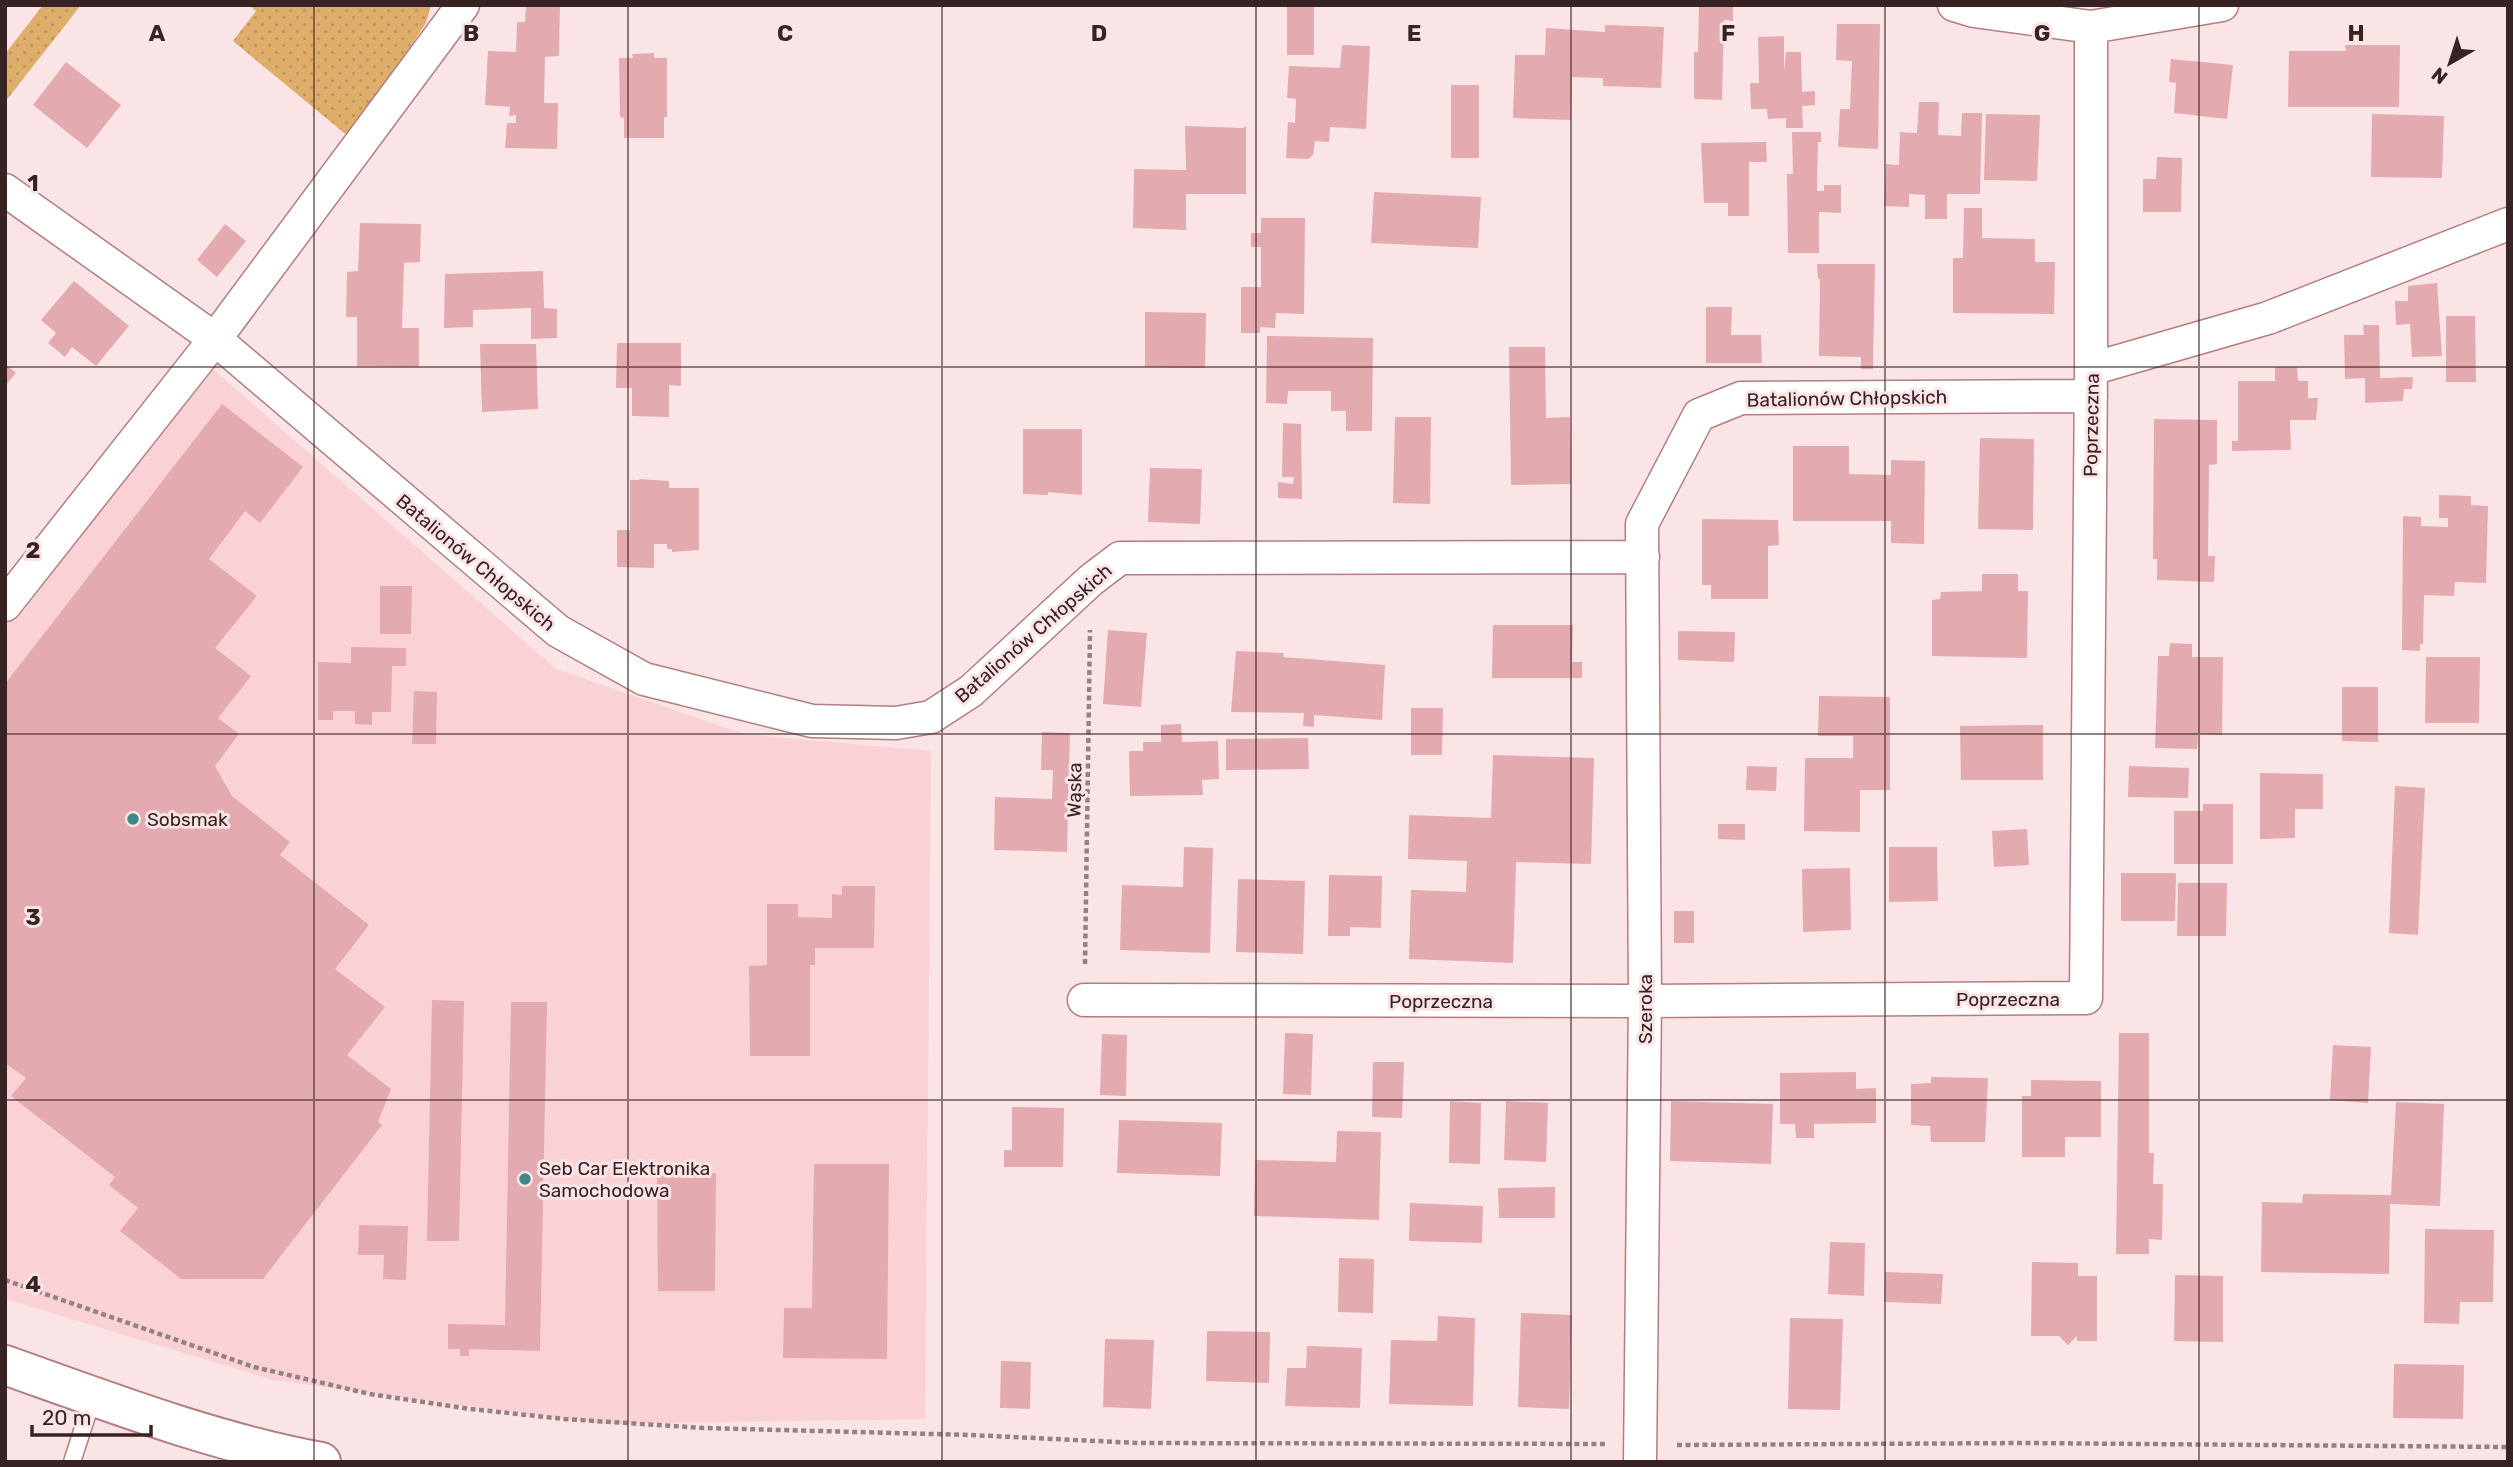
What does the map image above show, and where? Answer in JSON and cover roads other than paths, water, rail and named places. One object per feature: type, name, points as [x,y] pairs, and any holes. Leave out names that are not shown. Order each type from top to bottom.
[{"type":"main road","points":[[5,1365],[231,1440],[321,1462]]},
{"type":"street","points":[[5,606],[215,339],[463,5]]},
{"type":"street","points":[[1954,5],[1974,11],[2091,27],[2222,5]]},
{"type":"street","name":"Poprzeczna","points":[[1084,1000],[1645,1001],[2085,998],[2091,382],[2091,27]]},
{"type":"street","name":"Batalionów Chłopskich","points":[[5,190],[215,339],[558,632],[644,679],[812,721],[896,723],[931,717],[971,691],[1091,580],[1120,558],[1643,557],[1642,524],[1699,415],[1741,398],[2091,382],[2268,318],[2508,224]]},
{"type":"street","name":"Szeroka","points":[[1640,1453],[1645,1001],[1643,557]]},
{"type":"lane","points":[[72,1462],[93,1396]]},
{"type":"place","name":"Sobsmak","points":[[133,819]]},
{"type":"place","name":"Seb Car Elektronika Samochodowa","points":[[525,1179]]}]
